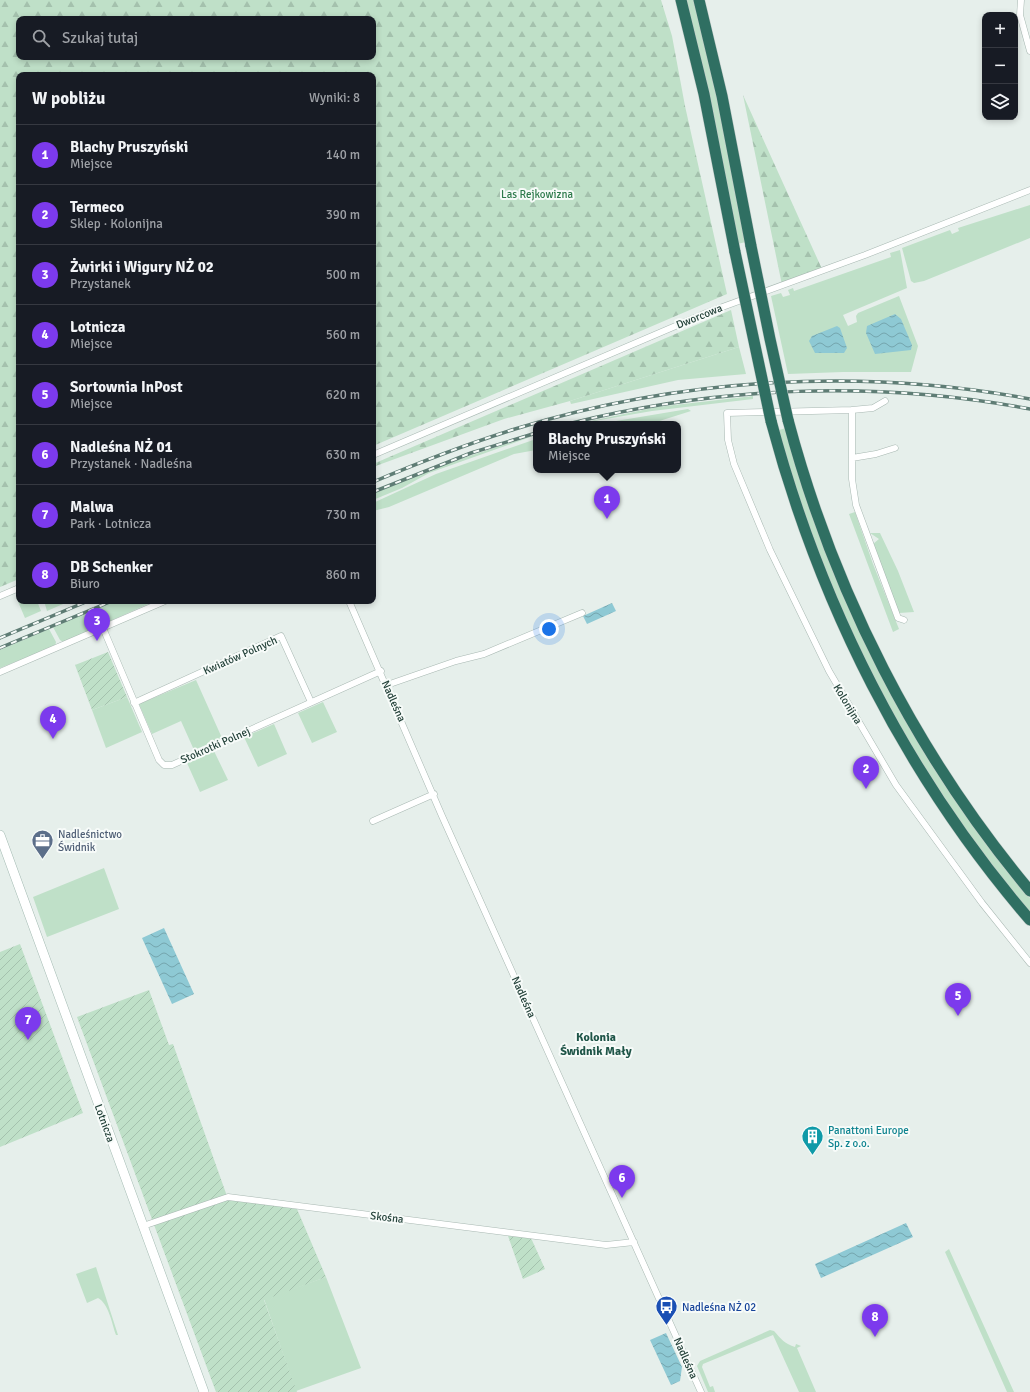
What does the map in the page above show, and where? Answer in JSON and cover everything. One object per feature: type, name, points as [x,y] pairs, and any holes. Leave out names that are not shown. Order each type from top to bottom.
[{"type":"highway","points":[[681,0],[704,94],[770,421],[786,477],[816,564],[841,622],[871,685],[918,767],[956,825],[1030,920]]},
{"type":"highway","points":[[699,0],[722,96],[751,246],[788,420],[804,475],[826,539],[855,610],[880,663],[910,719],[950,783],[989,840],[1030,891]]},
{"type":"main road","name":"Lotnicza","points":[[0,835],[204,1392]]},
{"type":"main road","name":"Lotnicza","points":[[0,843],[6,854]]},
{"type":"street","points":[[1021,0],[1020,15],[1030,51]]},
{"type":"street","name":"Dworcowa","points":[[376,454],[706,313],[898,243],[1030,190]]},
{"type":"street","points":[[885,401],[873,408],[852,410],[854,491],[861,521],[898,618],[904,620]]},
{"type":"street","name":"Kolonijna","points":[[852,410],[727,413],[728,440],[734,464],[770,550],[829,671],[896,785],[982,903],[1030,963]]},
{"type":"street","points":[[852,458],[876,454],[895,448]]},
{"type":"street","points":[[0,596],[16,589]]},
{"type":"street","points":[[0,672],[158,604]]},
{"type":"street","name":"Nadleśna","points":[[350,604],[701,1392]]},
{"type":"street","points":[[387,685],[456,661],[484,654],[582,613]]},
{"type":"street","name":"Stokrotki Polnej","points":[[103,628],[159,760],[161,763],[168,766],[381,672]]},
{"type":"street","name":"Kwiatów Polnych","points":[[134,703],[281,636],[311,702]]},
{"type":"street","points":[[372,821],[434,794]]},
{"type":"street","name":"Skośna","points":[[143,1226],[228,1197],[606,1245],[634,1242]]},
{"type":"green space","name":"Las Rejkowizna","points":[[0,0],[661,0],[672,36],[685,106],[727,294],[376,445],[376,72],[16,72],[16,580],[0,587]]},
{"type":"green space","points":[[684,0],[695,0],[718,98],[746,242],[737,244]]},
{"type":"green space","points":[[743,95],[822,269],[782,285]]},
{"type":"green space","points":[[1030,205],[1030,238],[924,281],[914,283],[911,281],[902,248],[950,230],[952,234],[959,231],[958,228]]},
{"type":"green space","points":[[900,250],[907,288],[843,315],[848,326],[857,322],[856,316],[858,313],[899,296],[918,346],[911,372],[788,374],[771,296],[781,293],[783,297],[790,295],[788,290],[793,288],[794,291],[891,257],[890,253]]},
{"type":"green space","points":[[731,310],[739,347],[570,401],[504,419],[376,466],[376,463]]},
{"type":"green space","points":[[739,347],[746,374],[678,380],[571,404],[570,401]]},
{"type":"green space","points":[[753,396],[753,399],[652,411],[591,421],[657,407]]},
{"type":"green space","points":[[688,409],[691,411],[659,421],[616,421]]},
{"type":"green space","points":[[786,428],[874,659],[1030,898],[1030,914],[979,851],[893,718],[839,608],[800,505],[779,430]]},
{"type":"green space","points":[[533,436],[429,473],[402,488],[376,499],[376,492],[433,469]]},
{"type":"green space","points":[[533,440],[533,451],[514,454],[389,507],[376,510],[376,502],[436,474]]},
{"type":"green space","points":[[855,512],[873,564],[899,629],[893,632],[849,514]]},
{"type":"green space","points":[[870,533],[880,533],[898,571],[914,612],[899,613],[873,544],[879,539]]},
{"type":"green space","points":[[19,604],[38,604],[41,611],[25,618]]},
{"type":"green space","points":[[45,604],[63,604],[47,611]]},
{"type":"green space","points":[[108,604],[148,604],[63,642],[60,640],[53,627]]},
{"type":"green space","points":[[49,629],[56,642],[55,646],[0,668],[0,650]]},
{"type":"green space","points":[[108,652],[127,697],[92,710],[75,665]]},
{"type":"green space","points":[[196,680],[222,738],[194,750],[181,721],[152,734],[139,704]]},
{"type":"green space","points":[[127,697],[142,732],[106,748],[92,710]]},
{"type":"green space","points":[[323,702],[337,732],[312,743],[298,713]]},
{"type":"green space","points":[[274,724],[287,754],[258,767],[244,737]]},
{"type":"green space","points":[[214,751],[228,780],[200,792],[187,763]]},
{"type":"green space","points":[[104,868],[119,909],[47,937],[33,897]]},
{"type":"green space","points":[[20,944],[83,1113],[0,1147],[0,952]]},
{"type":"green space","points":[[149,990],[169,1045],[173,1044],[228,1199],[297,1209],[326,1277],[264,1300],[297,1392],[216,1392],[77,1017]]},
{"type":"green space","points":[[508,1236],[531,1238],[545,1269],[523,1279]]},
{"type":"green space","points":[[949,1249],[1014,1392],[1007,1392],[945,1252]]},
{"type":"green space","points":[[96,1267],[118,1335],[116,1335],[107,1309],[102,1301],[98,1298],[87,1303],[76,1274]]},
{"type":"green space","points":[[326,1277],[361,1368],[296,1391],[264,1299]]},
{"type":"green space","points":[[770,1330],[774,1331],[786,1343],[795,1347],[796,1344],[801,1346],[797,1348],[816,1392],[799,1392],[773,1335],[703,1364],[702,1367],[710,1387],[713,1386],[715,1392],[708,1392],[697,1366],[700,1361]]},
{"type":"water","points":[[895,314],[901,319],[912,345],[911,350],[875,354],[866,333],[867,326]]},
{"type":"water","points":[[837,326],[840,328],[847,348],[844,353],[815,353],[809,341],[812,336]]},
{"type":"water","points":[[612,603],[616,611],[587,624],[583,616]]},
{"type":"water","points":[[164,928],[194,994],[172,1004],[142,938]]},
{"type":"water","points":[[906,1223],[913,1237],[821,1278],[815,1264]]},
{"type":"water","points":[[666,1333],[682,1367],[680,1381],[671,1385],[650,1340]]},
{"type":"railway","points":[[545,421],[642,398],[706,389],[771,383],[836,381],[901,383],[966,389],[1030,399]]},
{"type":"railway","points":[[581,421],[625,411],[682,402],[740,395],[798,391],[856,391],[914,394],[972,400],[1030,409]]},
{"type":"railway","points":[[376,481],[408,467],[479,441],[533,424]]},
{"type":"railway","points":[[376,491],[471,453],[533,434]]},
{"type":"railway","points":[[0,638],[81,604]]},
{"type":"railway","points":[[0,648],[105,604]]},
{"type":"place","name":"Blachy Pruszyński","points":[[607,519]]},
{"type":"place","name":"Żwirki i Wigury NŻ 02","points":[[97,641]]},
{"type":"place","name":"Lotnicza","points":[[53,739]]},
{"type":"place","name":"Termeco","points":[[866,789]]},
{"type":"place","name":"Nadleśnictwo Świdnik","points":[[42,860]]},
{"type":"place","name":"Sortownia InPost","points":[[958,1016]]},
{"type":"place","name":"Malwa","points":[[28,1040]]},
{"type":"place","name":"Panattoni Europe Sp. z o.o.","points":[[812,1156]]},
{"type":"place","name":"Nadleśna NŻ 01","points":[[622,1198]]},
{"type":"place","name":"Nadleśna NŻ 02","points":[[666,1326]]},
{"type":"place","name":"DB Schenker","points":[[875,1337]]},
{"type":"district","name":"Kolonia Świdnik Mały","points":[[596,1044]]}]
